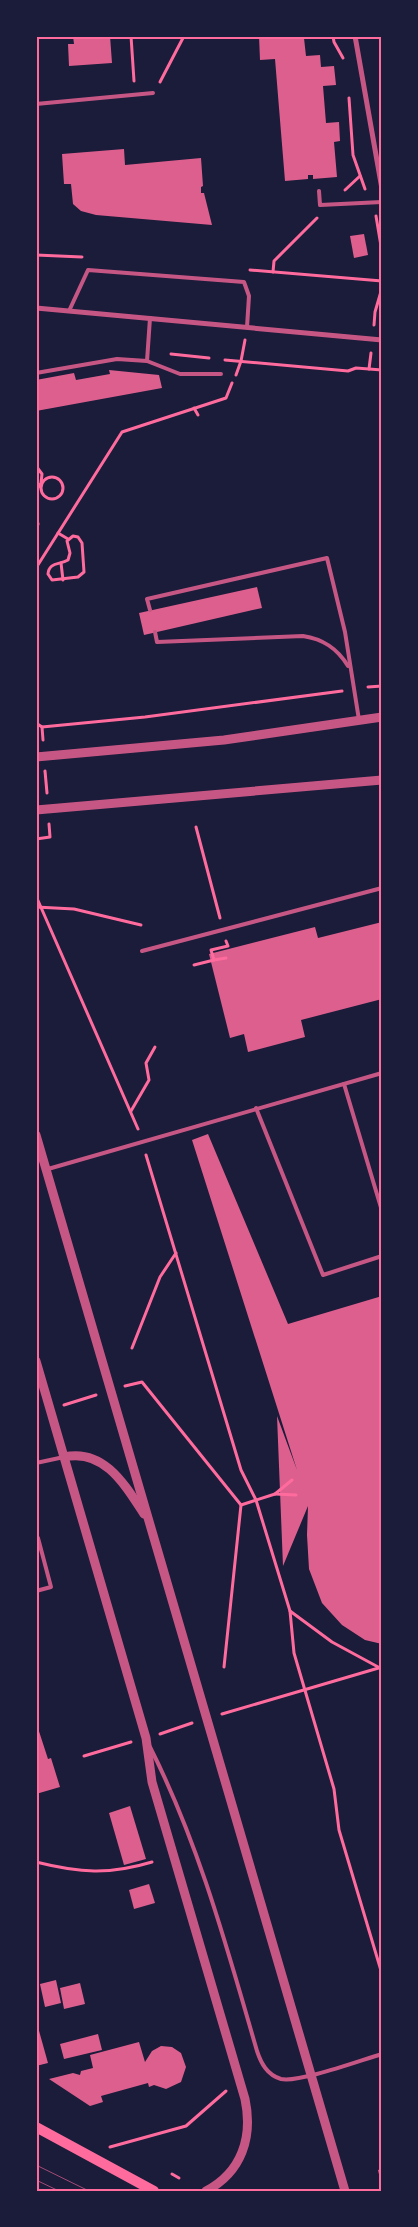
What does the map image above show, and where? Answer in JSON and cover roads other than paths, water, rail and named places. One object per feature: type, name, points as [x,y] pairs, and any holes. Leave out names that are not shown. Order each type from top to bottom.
[{"type":"main road","points":[[36,2128],[154,2191]]},
{"type":"street","points":[[355,36],[382,189]]},
{"type":"street","points":[[36,308],[382,340]]},
{"type":"street","points":[[36,757],[224,740],[382,717]]},
{"type":"street","points":[[36,810],[382,780]]},
{"type":"street","points":[[36,1134],[345,2191]]},
{"type":"street","points":[[36,1361],[146,1738],[152,1782],[248,2109],[248,2134],[240,2160],[227,2176],[206,2191]]},
{"type":"street","points":[[64,1457],[80,1455],[96,1460],[106,1466],[124,1484],[150,1523]]},
{"type":"lane","points":[[36,104],[153,93]]},
{"type":"lane","points":[[319,191],[320,205],[382,202]]},
{"type":"lane","points":[[69,311],[88,270],[244,282],[249,296],[247,327]]},
{"type":"lane","points":[[147,361],[150,318]]},
{"type":"lane","points":[[36,373],[117,359],[147,361],[180,374],[221,374]]},
{"type":"lane","points":[[150,610],[147,598],[327,558],[345,632],[359,720]]},
{"type":"lane","points":[[155,632],[157,642],[302,636],[313,638],[334,648],[350,668]]},
{"type":"lane","points":[[142,951],[382,888]]},
{"type":"lane","points":[[47,1169],[382,1073]]},
{"type":"lane","points":[[344,1084],[382,1211]]},
{"type":"lane","points":[[256,1108],[323,1275],[382,1256]]},
{"type":"lane","points":[[36,1463],[64,1457]]},
{"type":"lane","points":[[36,1538],[38,1538],[51,1587],[36,1591]]},
{"type":"lane","points":[[146,1738],[165,1777],[215,1905],[259,2058],[266,2069],[281,2079],[291,2079],[382,2054]]},
{"type":"tram line","points":[[36,2165],[89,2191]]},
{"type":"tram line","points":[[36,2180],[59,2191]]}]
